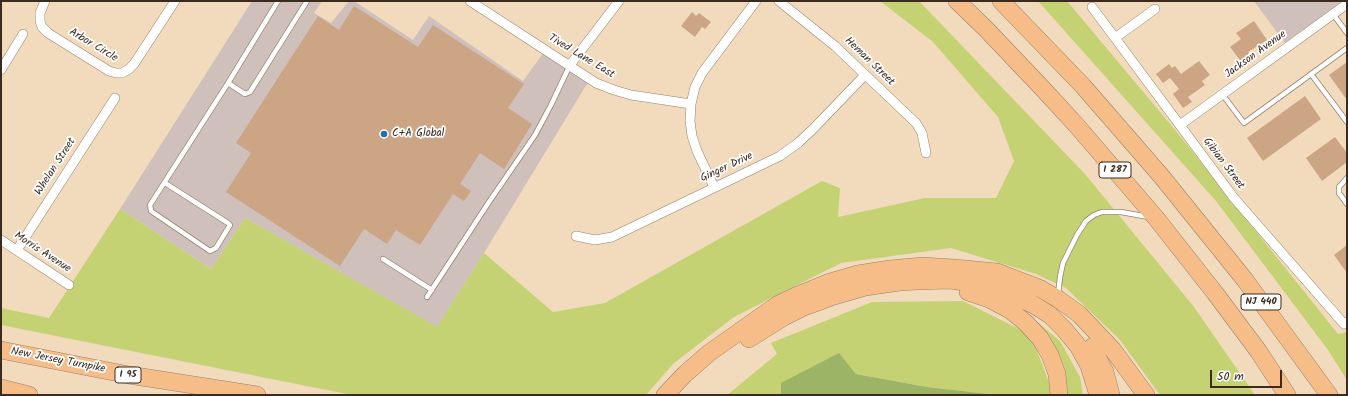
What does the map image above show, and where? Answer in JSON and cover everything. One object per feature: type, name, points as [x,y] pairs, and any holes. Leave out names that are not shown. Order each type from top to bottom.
[{"type":"highway","name":"I 287","points":[[957,1],[1049,95],[1156,218],[1259,352],[1287,395]]},
{"type":"highway","name":"I 287","points":[[1001,1],[1083,86],[1190,211]]},
{"type":"highway","name":"NJ 440","points":[[1190,211],[1245,280],[1329,395]]},
{"type":"highway","points":[[665,395],[685,374],[709,353],[777,306],[798,295],[827,283],[858,274],[896,268],[923,266],[998,272],[1040,289],[1058,299],[1079,314],[1105,341],[1146,395]]},
{"type":"highway","points":[[984,272],[1039,295],[1056,307],[1072,322],[1086,339],[1100,361],[1105,372],[1111,395]]},
{"type":"highway","points":[[681,395],[716,362],[762,330],[804,307],[865,287],[900,282],[934,282],[950,280],[992,288],[1021,299],[1050,315],[1078,346],[1090,366],[1098,395]]},
{"type":"highway","points":[[934,282],[989,299],[1010,310],[1026,323],[1040,338],[1050,355],[1057,374],[1059,395]]},
{"type":"highway","name":"New Jersey Turnpike","points":[[1,350],[129,375],[257,395]]},
{"type":"highway","points":[[1,388],[29,395]]},
{"type":"street","name":"Arbor Circle","points":[[46,1],[40,13],[42,27],[48,33],[108,71],[116,73],[122,73],[134,64],[175,1]]},
{"type":"street","name":"Tived Lane East","points":[[470,1],[484,5],[596,83],[631,95],[691,104]]},
{"type":"street","points":[[570,65],[619,1]]},
{"type":"street","points":[[714,187],[697,151],[692,136],[690,121],[691,104],[695,88],[702,73],[756,1]]},
{"type":"street","name":"Heman Street","points":[[779,1],[835,46],[916,123],[922,133],[926,153]]},
{"type":"street","name":"Gibian Street","points":[[1092,7],[1234,198],[1344,324],[1347,322]]},
{"type":"street","name":"Jackson Avenue","points":[[1180,125],[1333,14],[1346,8]]},
{"type":"street","points":[[1115,38],[1155,9]]},
{"type":"street","points":[[1,70],[23,34]]},
{"type":"street","name":"Ginger Drive","points":[[576,236],[595,240],[612,237],[780,156],[798,144],[866,75]]},
{"type":"street","name":"Whelan Street","points":[[17,250],[115,98]]},
{"type":"street","name":"Morris Avenue","points":[[1,240],[69,285]]},
{"type":"lane","points":[[165,183],[230,225],[216,248],[210,250],[151,211],[150,205],[228,83],[278,1]]},
{"type":"lane","points":[[228,83],[245,94],[250,92],[307,1]]},
{"type":"lane","points":[[1333,14],[1347,33]]},
{"type":"lane","points":[[1222,94],[1244,123],[1347,48]]},
{"type":"lane","points":[[427,297],[535,135],[570,65]]},
{"type":"lane","points":[[1311,74],[1347,122]]},
{"type":"lane","points":[[1347,178],[1339,187],[1339,193],[1347,204]]},
{"type":"lane","points":[[1058,299],[1063,263],[1086,221],[1102,212],[1120,212],[1156,218]]},
{"type":"lane","points":[[383,259],[432,290]]},
{"type":"shaded area","points":[[252,1],[322,1],[314,13],[331,23],[349,1],[354,1],[413,40],[429,16],[523,81],[544,52],[590,79],[437,328],[245,218],[211,269],[120,209]]},
{"type":"shaded area","points":[[1254,1],[1347,1],[1290,50]]},
{"type":"green space","points":[[880,1],[919,1],[1085,174],[1194,307],[1255,395],[1160,395],[1120,340],[1066,288],[1036,274],[951,248],[841,263],[734,317],[674,363],[646,395],[352,395],[1,325],[1,308],[49,318],[120,209],[211,269],[245,218],[437,327],[484,253],[553,312],[605,303],[822,181],[840,188],[838,217],[925,198],[996,198],[1014,161],[998,117],[933,42]]},
{"type":"green space","points":[[1038,1],[1067,1],[1176,131],[1338,334],[1347,332],[1347,380],[1328,350],[1216,201]]},
{"type":"green space","points":[[963,301],[1031,335],[1053,395],[997,395],[927,387],[856,374],[839,354],[782,383],[781,395],[727,395],[777,354],[771,343],[872,302]]},
{"type":"green space","points":[[1035,320],[1060,341],[1080,377],[1083,395],[1064,395],[1063,373]]},
{"type":"green space","points":[[839,353],[856,374],[927,387],[997,395],[781,395],[781,383]]},
{"type":"building","name":"C+A Global","points":[[354,6],[418,47],[433,25],[524,84],[508,108],[532,124],[504,169],[480,153],[460,184],[471,191],[464,201],[453,194],[420,245],[396,230],[387,244],[364,229],[340,266],[226,192],[251,153],[236,143],[318,16],[339,30]]},
{"type":"building","points":[[692,12],[696,16],[699,13],[711,22],[705,29],[702,27],[695,37],[681,26]]},
{"type":"building","points":[[1254,21],[1267,40],[1248,52],[1252,57],[1243,64],[1230,47],[1241,39],[1236,33]]},
{"type":"building","points":[[1199,61],[1210,75],[1202,81],[1205,85],[1188,97],[1192,102],[1183,108],[1173,94],[1179,89],[1170,78],[1163,83],[1156,74],[1169,64],[1172,68],[1175,66],[1181,74]]},
{"type":"building","points":[[1347,62],[1347,100],[1329,75]]},
{"type":"building","points":[[1305,96],[1321,119],[1263,161],[1247,138]]},
{"type":"building","points":[[1335,137],[1347,153],[1347,162],[1322,181],[1306,158]]},
{"type":"building","points":[[1347,245],[1347,273],[1334,255]]},
{"type":"place","name":"C+A Global","points":[[384,134]]}]
